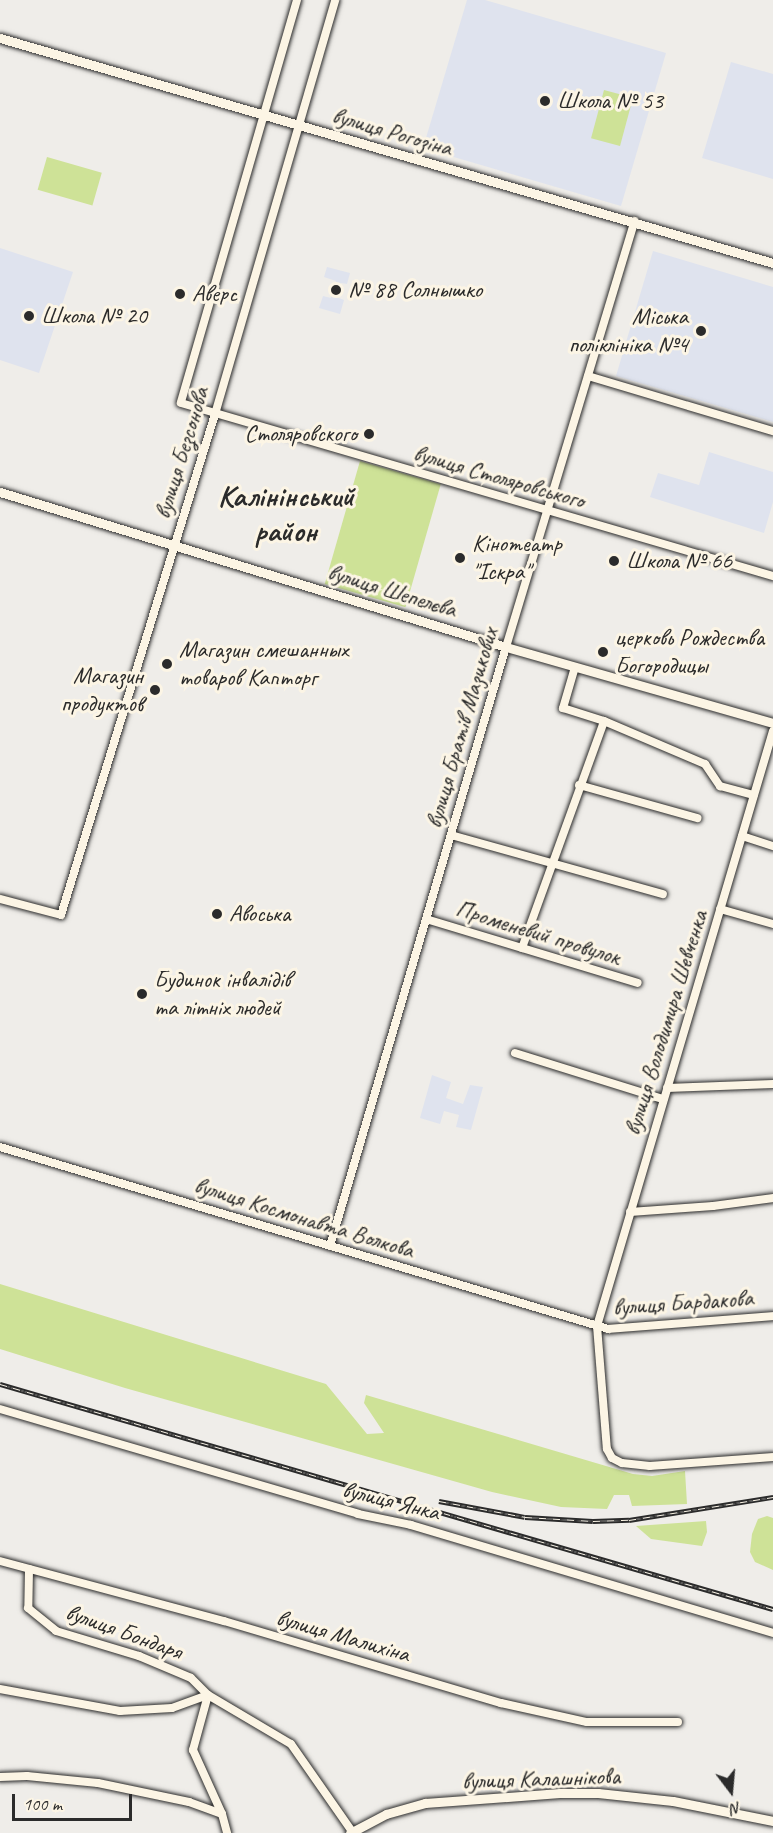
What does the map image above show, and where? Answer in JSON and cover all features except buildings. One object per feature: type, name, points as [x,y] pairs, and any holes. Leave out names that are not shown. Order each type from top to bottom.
[{"type":"street","name":"вулиця Безсонова","points":[[181,403],[297,0]]},
{"type":"street","name":"вулиця Безсонова","points":[[0,898],[61,915],[215,414],[335,0]]},
{"type":"street","name":"вулиця Рогозіна","points":[[0,38],[773,263]]},
{"type":"street","name":"вулиця Братів Мазикових","points":[[330,1246],[506,647],[635,221]]},
{"type":"street","points":[[588,376],[773,431]]},
{"type":"street","name":"вулиця Столяровського","points":[[181,403],[773,576]]},
{"type":"street","name":"вулиця Шепелєва","points":[[0,492],[506,647],[773,723]]},
{"type":"street","points":[[575,667],[563,708],[604,721],[705,764],[720,786],[754,795]]},
{"type":"street","points":[[522,948],[604,721]]},
{"type":"street","name":"вулиця Володимира Шевченка","points":[[597,1326],[773,731]]},
{"type":"street","points":[[579,785],[697,818]]},
{"type":"street","points":[[451,835],[663,894]]},
{"type":"street","points":[[742,836],[773,846]]},
{"type":"street","points":[[720,909],[773,924]]},
{"type":"street","name":"Променевий провулок","points":[[426,919],[638,983]]},
{"type":"street","points":[[515,1053],[663,1099]]},
{"type":"street","points":[[667,1088],[773,1084]]},
{"type":"street","name":"вулиця Космонавта Волкова","points":[[0,1147],[597,1326]]},
{"type":"street","points":[[630,1212],[773,1198]]},
{"type":"street","name":"вулиця Бардакова","points":[[597,1326],[619,1329],[773,1316]]},
{"type":"street","points":[[597,1326],[607,1449],[612,1458],[622,1463],[650,1466],[773,1457]]},
{"type":"street","name":"вулиця Янка","points":[[0,1409],[358,1514],[411,1525],[773,1633]]},
{"type":"street","name":"вулиця Малихіна","points":[[0,1561],[224,1621],[512,1706],[571,1720],[606,1724],[678,1722]]},
{"type":"street","name":"вулиця Бондаря","points":[[29,1569],[28,1608],[56,1631],[139,1656],[181,1673],[191,1678],[208,1695],[291,1744],[352,1833]]},
{"type":"street","points":[[0,1689],[120,1711],[172,1708],[208,1695]]},
{"type":"street","points":[[208,1695],[193,1750],[222,1814],[227,1833]]},
{"type":"street","points":[[0,1777],[27,1776],[98,1783],[189,1802],[222,1814]]},
{"type":"street","name":"вулиця Калашнікова","points":[[352,1833],[386,1814],[425,1803],[560,1793],[598,1793],[674,1801],[773,1821]]},
{"type":"shaded area","name":"Школа № 53","points":[[467,0],[485,0],[666,53],[621,206],[423,148]]},
{"type":"shaded area","points":[[731,62],[773,74],[773,179],[702,158]]},
{"type":"shaded area","name":"Школа № 20","points":[[0,248],[73,272],[39,373],[0,360]]},
{"type":"shaded area","name":"Міська поліклініка №4","points":[[653,251],[773,287],[773,422],[616,376]]},
{"type":"shaded area","name":"№ 88 Солнышко","points":[[327,267],[350,273],[347,284],[341,283],[336,297],[344,300],[340,314],[319,308],[323,296],[331,298],[336,281],[324,277]]},
{"type":"shaded area","points":[[709,452],[773,472],[773,502],[764,533],[650,497],[658,473],[699,485]]},
{"type":"shaded area","points":[[432,1075],[451,1082],[446,1098],[463,1104],[470,1085],[483,1087],[471,1130],[456,1127],[459,1115],[444,1111],[440,1124],[420,1118]]},
{"type":"green space","points":[[604,90],[633,98],[620,146],[591,138]]},
{"type":"green space","points":[[47,157],[102,173],[92,205],[38,190]]},
{"type":"green space","points":[[360,461],[441,484],[405,607],[325,584]]},
{"type":"green space","points":[[0,1284],[326,1384],[367,1434],[384,1433],[364,1403],[366,1395],[633,1474],[652,1476],[685,1471],[687,1504],[632,1506],[629,1495],[614,1495],[607,1509],[561,1507],[492,1492],[125,1388],[0,1349]]},
{"type":"green space","points":[[767,1516],[773,1518],[773,1570],[755,1562],[750,1552],[752,1534],[758,1519]]},
{"type":"green space","points":[[706,1521],[707,1532],[702,1546],[651,1539],[636,1526]]},
{"type":"railway","points":[[0,1384],[773,1609]]},
{"type":"railway","points":[[439,1501],[525,1517],[593,1521],[629,1520],[773,1497]]},
{"type":"place","name":"Школа № 53","points":[[545,101]]},
{"type":"place","name":"№ 88 Солнышко","points":[[336,290]]},
{"type":"place","name":"Аверс","points":[[180,294]]},
{"type":"place","name":"Школа № 20","points":[[29,316]]},
{"type":"place","name":"Міська поліклініка №4","points":[[701,331]]},
{"type":"place","name":"Столяровского","points":[[369,434]]},
{"type":"place","name":"Кінотеатр \"Іскра\"","points":[[460,558]]},
{"type":"place","name":"Школа № 66","points":[[614,561]]},
{"type":"place","name":"церковь Рождества Богородицы","points":[[603,652]]},
{"type":"place","name":"Магазин смешанных товаров Капторг","points":[[167,664]]},
{"type":"place","name":"Магазин продуктов","points":[[155,690]]},
{"type":"place","name":"Авоська","points":[[217,914]]},
{"type":"place","name":"Будинок інвалідів та літніх людей","points":[[142,994]]},
{"type":"district","name":"Калінінський район","points":[[286,513]]}]
